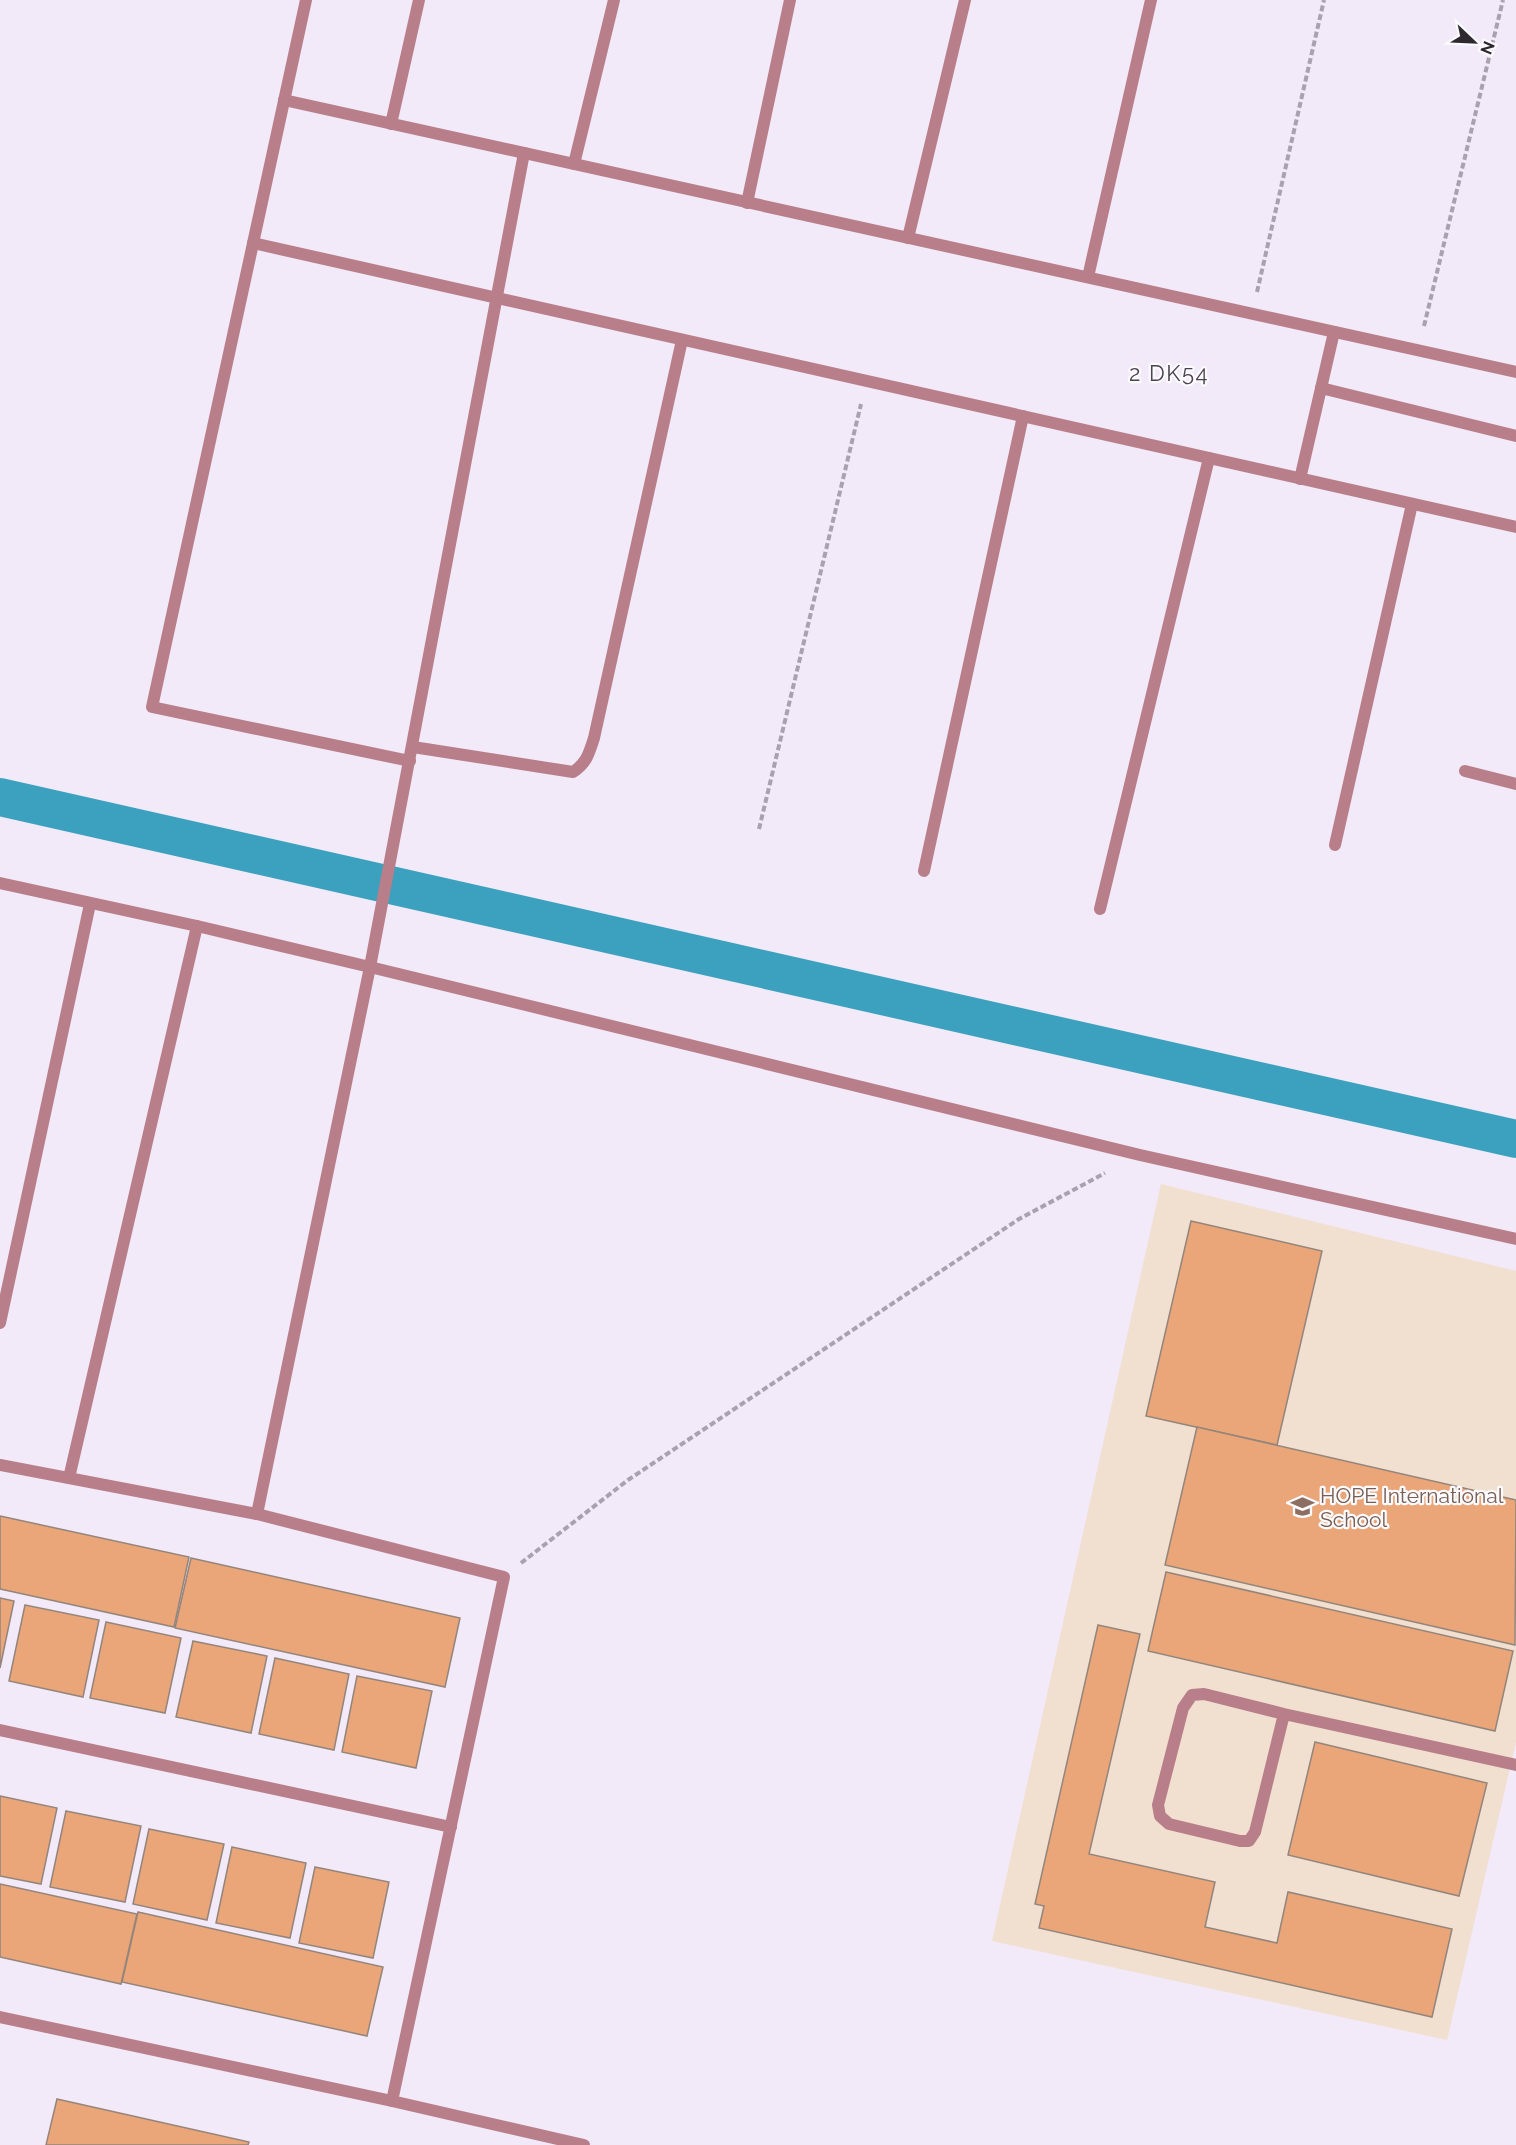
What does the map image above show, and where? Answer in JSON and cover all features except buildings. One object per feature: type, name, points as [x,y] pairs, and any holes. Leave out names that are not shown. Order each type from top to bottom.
[{"type":"street","points":[[306,0],[152,707],[410,761]]},
{"type":"street","points":[[391,124],[419,0]]},
{"type":"street","points":[[574,164],[614,0]]},
{"type":"street","points":[[747,202],[790,0]]},
{"type":"street","points":[[908,238],[965,0]]},
{"type":"street","points":[[1088,277],[1151,0]]},
{"type":"street","points":[[284,100],[1516,372]]},
{"type":"street","points":[[256,1514],[378,928],[524,153]]},
{"type":"street","points":[[253,243],[1516,527]]},
{"type":"street","points":[[1300,479],[1334,332]]},
{"type":"street","points":[[413,747],[573,772],[582,767],[594,738],[682,340]]},
{"type":"street","points":[[1322,388],[1516,436]]},
{"type":"street","points":[[924,871],[1023,416]]},
{"type":"street","points":[[1100,909],[1209,458]]},
{"type":"street","points":[[1335,845],[1412,504]]},
{"type":"street","points":[[1466,771],[1516,784]]},
{"type":"street","points":[[0,883],[198,926],[370,967],[1140,1155],[1516,1239]]},
{"type":"street","points":[[0,1323],[90,904]]},
{"type":"street","points":[[69,1478],[198,926]]},
{"type":"street","points":[[0,1465],[256,1514],[504,1577],[392,2101]]},
{"type":"street","points":[[1284,1714],[1255,1832],[1248,1841],[1169,1824],[1160,1816],[1158,1805],[1182,1708],[1192,1695],[1204,1694],[1516,1765]]},
{"type":"street","points":[[0,1730],[451,1827]]},
{"type":"street","points":[[0,2017],[392,2101],[584,2145]]},
{"type":"path","points":[[1252,314],[1324,0]]},
{"type":"path","points":[[1419,350],[1503,0]]},
{"type":"path","points":[[759,829],[866,381]]},
{"type":"path","points":[[504,1577],[628,1479],[1019,1219],[1140,1155]]},
{"type":"shaded area","name":"HOPE International School","points":[[1161,1184],[1516,1271],[1516,1742],[1447,2040],[992,1941]]},
{"type":"waterway","points":[[0,797],[1516,1139]]},
{"type":"place","name":"HOPE International School","points":[[1302,1507]]},
{"type":"district","name":"2 DK54","points":[[1169,373]]}]
